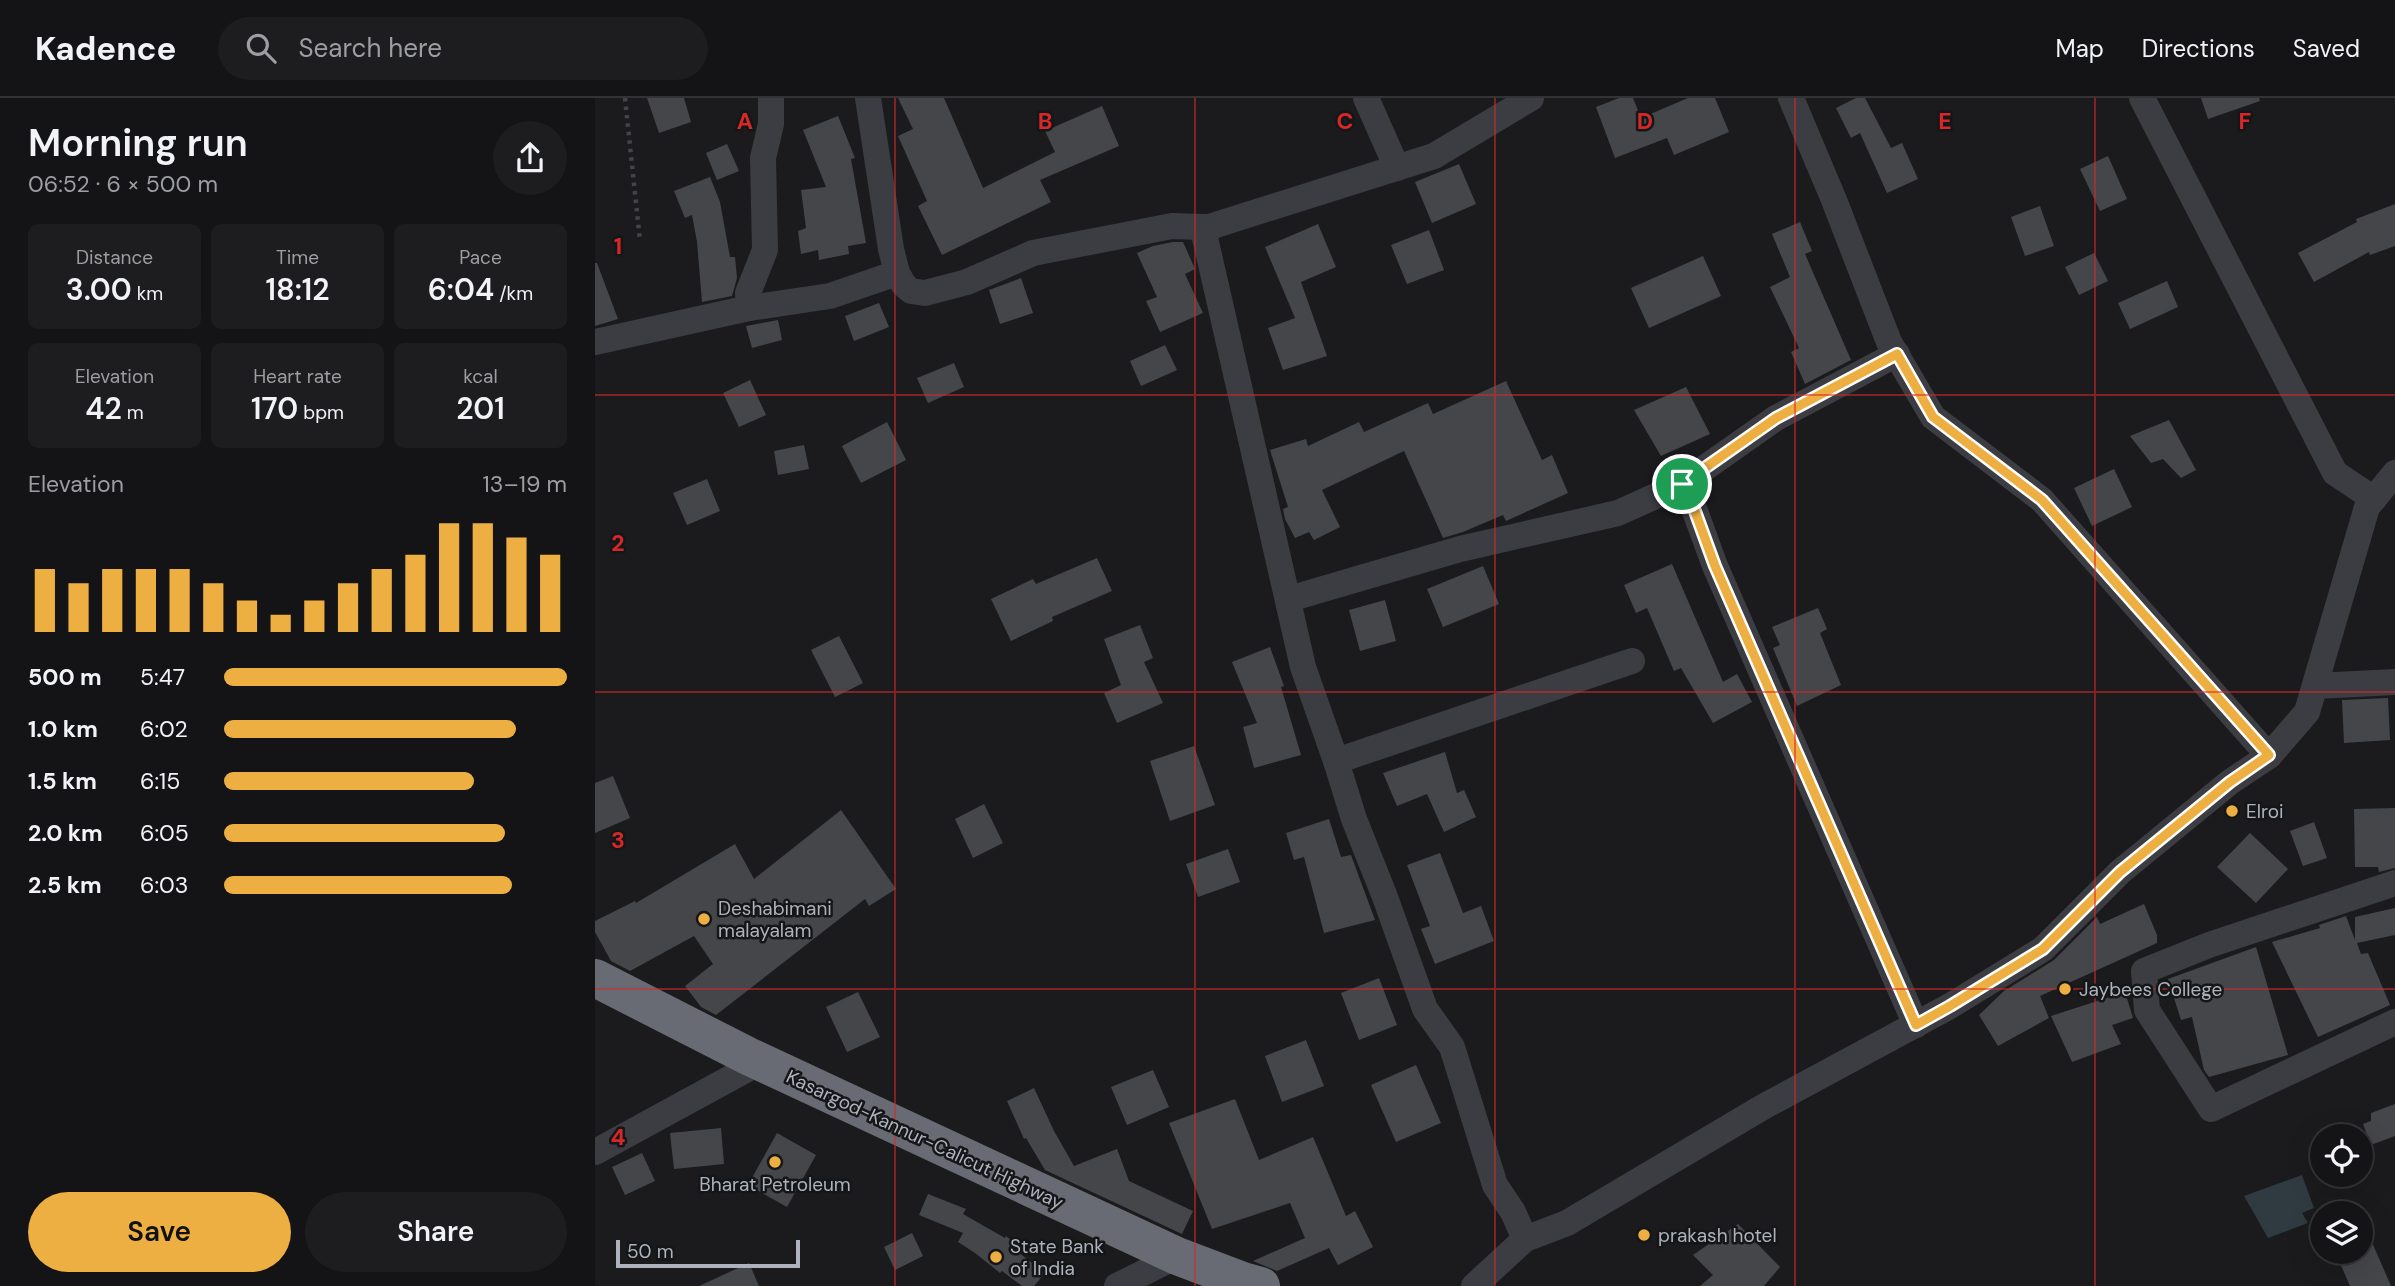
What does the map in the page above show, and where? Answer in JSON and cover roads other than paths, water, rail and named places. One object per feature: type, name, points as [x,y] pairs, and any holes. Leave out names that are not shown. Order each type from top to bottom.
[{"type":"highway","name":"Kasargod-Kannur-Calicut Highway","points":[[595,978],[760,1062],[1177,1256],[1261,1286]]},
{"type":"street","points":[[749,308],[748,293],[765,250],[763,158],[771,124],[771,98]]},
{"type":"street","points":[[868,98],[897,273],[911,291],[925,293],[967,282],[1033,253],[1172,226],[1203,229],[1397,168],[1434,156],[1531,98]]},
{"type":"street","points":[[1366,98],[1397,168]]},
{"type":"street","points":[[1791,98],[1835,200],[1889,342],[1933,417],[2042,500],[2269,755]]},
{"type":"street","points":[[2142,98],[2335,473],[2374,499]]},
{"type":"street","points":[[1203,229],[1303,667],[1354,819],[1425,1009],[1452,1047],[1495,1185],[1513,1212],[1525,1239]]},
{"type":"street","points":[[595,342],[749,308],[830,296],[897,273]]},
{"type":"street","points":[[1289,599],[1460,550],[1618,513],[1682,484],[1776,418],[1897,354]]},
{"type":"street","points":[[1473,1286],[1525,1239],[1567,1223],[1763,1107],[1950,1006],[2043,949],[2120,872],[2230,782],[2269,755],[2307,712],[2367,507],[2395,473]]},
{"type":"street","points":[[1682,484],[1692,503],[1720,578],[1916,1025]]},
{"type":"street","points":[[1336,761],[1632,661]]},
{"type":"street","points":[[2315,686],[2395,681]]},
{"type":"street","points":[[2395,883],[2209,945],[2144,971],[2147,1010],[2211,1109],[2395,1022]]},
{"type":"street","points":[[595,1152],[760,1062]]},
{"type":"street","points":[[1117,1286],[1177,1256]]},
{"type":"place","name":"Elroi","points":[[2232,811]]},
{"type":"place","name":"Deshabimani malayalam","points":[[704,919]]},
{"type":"place","name":"Jaybees College","points":[[2065,989]]},
{"type":"place","name":"Bharat Petroleum","points":[[775,1162]]},
{"type":"place","name":"prakash hotel","points":[[1644,1235]]},
{"type":"place","name":"State Bank of India","points":[[996,1257]]}]
